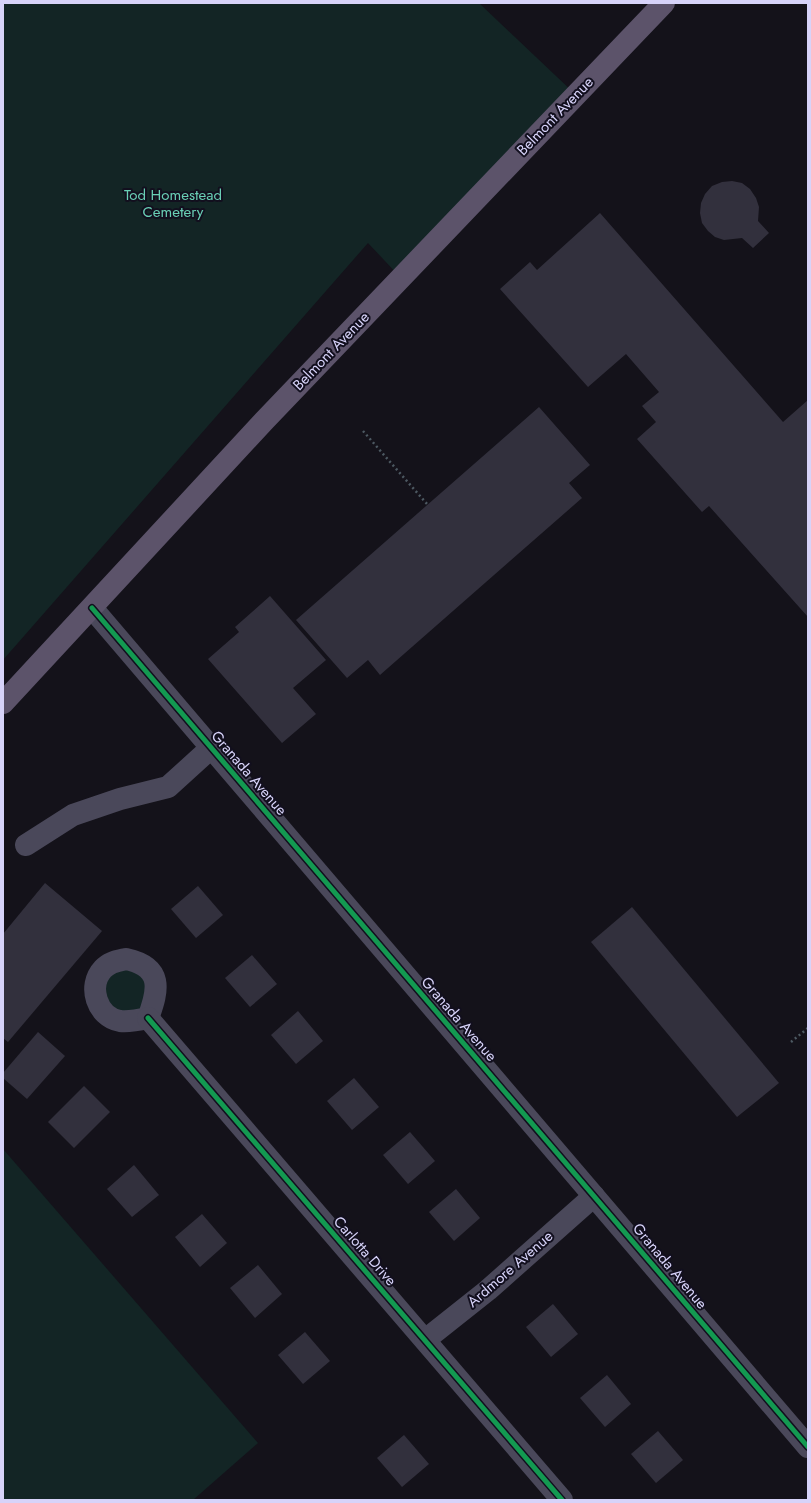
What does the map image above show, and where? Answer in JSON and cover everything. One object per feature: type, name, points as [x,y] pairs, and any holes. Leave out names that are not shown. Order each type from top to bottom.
[{"type":"main road","name":"Belmont Avenue","points":[[3,703],[279,405],[664,3]]},
{"type":"street","name":"Granada Avenue","points":[[92,608],[808,1447]]},
{"type":"street","points":[[26,845],[73,815],[120,798],[168,787],[211,748]]},
{"type":"street","name":"Carlotta Drive","points":[[148,1018],[562,1500]]},
{"type":"street","name":"Ardmore Avenue","points":[[426,1340],[488,1290],[594,1196]]},
{"type":"path","points":[[363,431],[427,504]]},
{"type":"path","points":[[791,1042],[808,1028]]},
{"type":"green space","name":"Tod Homestead Cemetery","points":[[3,3],[479,3],[575,94],[401,278],[368,243],[3,660]]},
{"type":"green space","points":[[139,962],[153,1006],[120,1021],[96,981]]},
{"type":"green space","points":[[3,1149],[258,1443],[193,1500],[3,1500]]},
{"type":"building","points":[[732,181],[742,183],[750,189],[756,198],[759,207],[758,221],[769,233],[753,248],[742,238],[724,240],[715,237],[702,223],[700,213],[701,203],[705,194],[712,186],[722,182]]},
{"type":"building","points":[[600,213],[783,422],[808,400],[808,617],[709,506],[702,512],[637,439],[656,422],[642,406],[659,392],[626,354],[588,387],[500,289],[530,262],[537,270]]},
{"type":"building","points":[[539,407],[590,465],[569,483],[582,498],[380,675],[368,660],[347,678],[296,620]]},
{"type":"building","points":[[270,596],[326,660],[293,688],[316,714],[282,743],[208,659],[239,632],[235,627]]},
{"type":"building","points":[[45,883],[102,931],[8,1042],[3,1038],[3,934]]},
{"type":"building","points":[[198,886],[223,915],[196,938],[171,909]]},
{"type":"building","points":[[632,907],[779,1083],[737,1117],[591,942]]},
{"type":"building","points":[[252,955],[277,984],[250,1007],[225,978]]},
{"type":"building","points":[[298,1011],[323,1041],[296,1064],[271,1035]]},
{"type":"building","points":[[38,1032],[65,1056],[27,1099],[3,1078],[3,1073]]},
{"type":"building","points":[[354,1078],[379,1107],[352,1130],[327,1101]]},
{"type":"building","points":[[84,1086],[110,1112],[74,1148],[48,1122]]},
{"type":"building","points":[[410,1132],[435,1161],[408,1184],[383,1155]]},
{"type":"building","points":[[134,1165],[159,1195],[132,1217],[107,1189]]},
{"type":"building","points":[[456,1189],[480,1218],[454,1241],[429,1212]]},
{"type":"building","points":[[202,1214],[227,1243],[200,1267],[175,1237]]},
{"type":"building","points":[[258,1265],[282,1294],[255,1318],[230,1288]]},
{"type":"building","points":[[553,1304],[578,1334],[551,1357],[526,1327]]},
{"type":"building","points":[[305,1332],[330,1361],[303,1384],[278,1355]]},
{"type":"building","points":[[607,1375],[631,1404],[605,1427],[580,1398]]},
{"type":"building","points":[[658,1431],[683,1460],[656,1483],[631,1454]]},
{"type":"building","points":[[404,1435],[429,1464],[402,1487],[377,1458]]},
{"type":"cycle path","points":[[92,608],[808,1447]]},
{"type":"cycle path","points":[[148,1018],[562,1500]]}]
